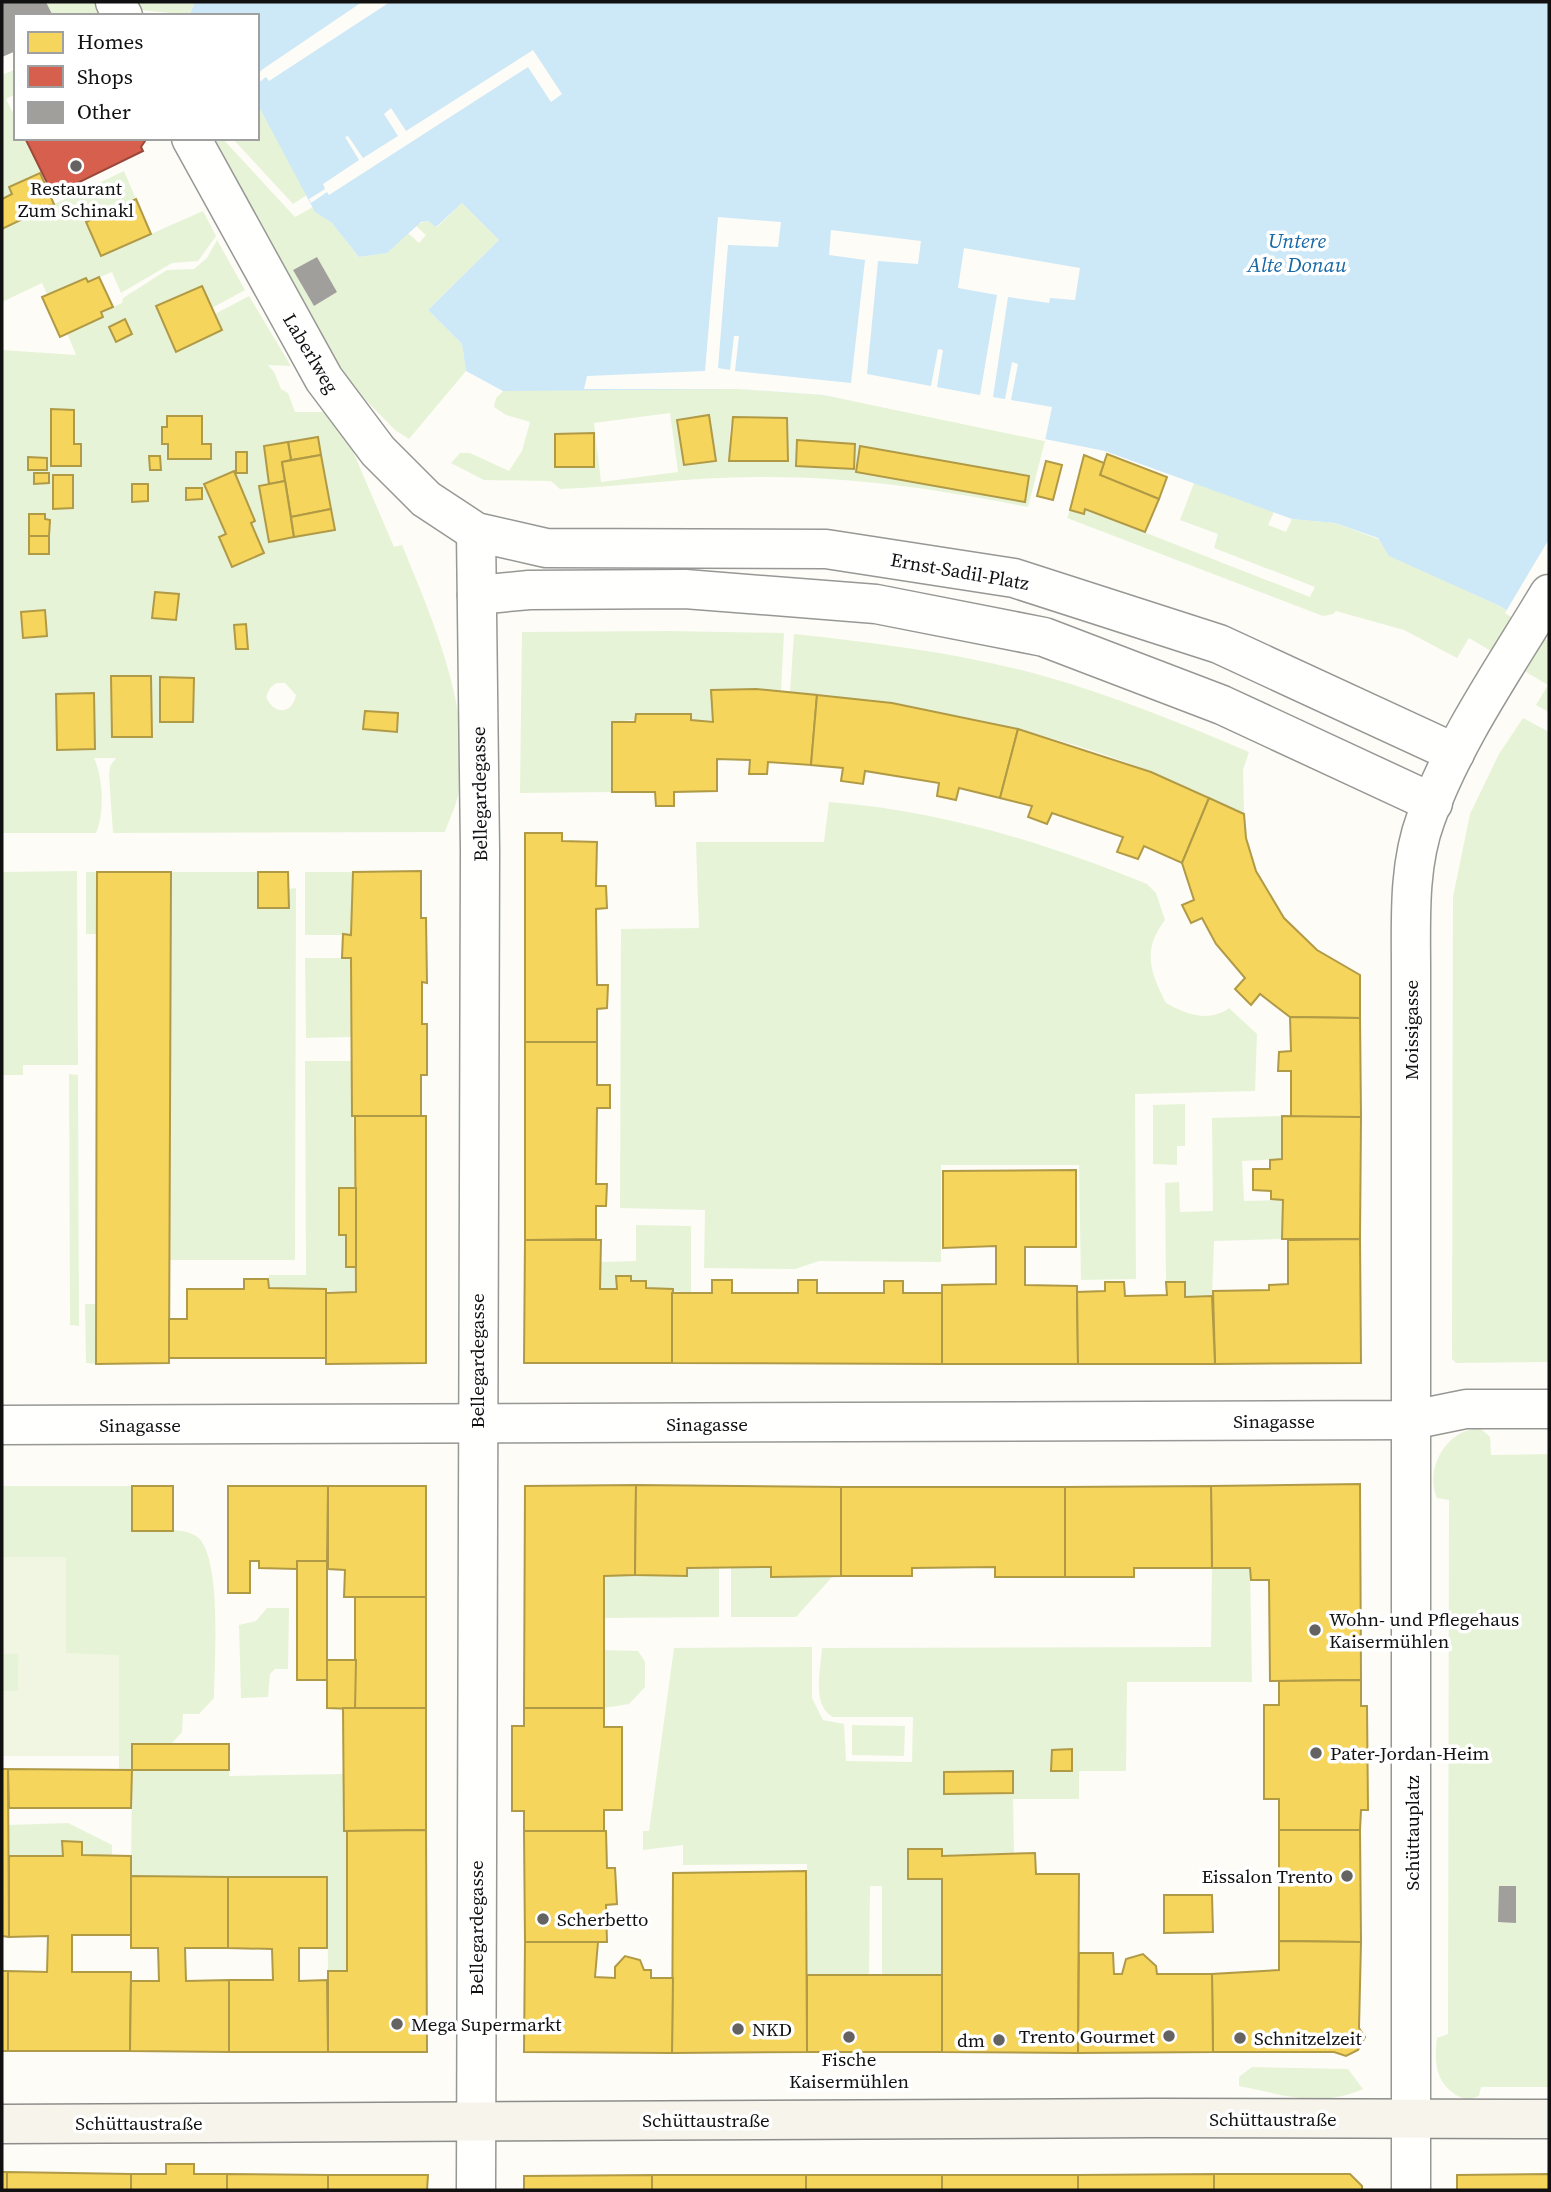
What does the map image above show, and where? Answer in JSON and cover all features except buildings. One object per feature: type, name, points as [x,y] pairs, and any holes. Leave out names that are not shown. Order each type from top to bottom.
[{"type":"street","name":"Laberlweg","points":[[192,140],[324,379],[379,451],[417,490],[476,532]]},
{"type":"street","name":"Bellegardegasse","points":[[476,532],[480,850],[476,2190]]},
{"type":"street","name":"Ernst-Sadil-Platz","points":[[476,532],[546,548],[826,549],[1014,578],[1219,645],[1455,753]]},
{"type":"street","points":[[477,595],[529,590],[685,589],[876,604],[1044,637],[1222,705],[1433,803]]},
{"type":"street","name":"Moissigasse","points":[[1412,1420],[1414,875],[1425,819],[1455,753],[1549,594]]},
{"type":"street","points":[[1412,1420],[1466,1409],[1549,1409]]},
{"type":"street","name":"Sinagasse","points":[[2,1425],[1412,1420]]},
{"type":"street","name":"Schüttauplatz","points":[[1411,2119],[1412,1420]]},
{"type":"street","points":[[1411,2190],[1411,2119],[1549,2119]]},
{"type":"street","name":"Schüttaustraße","points":[[2,2124],[1411,2119]]},
{"type":"green space","points":[[46,2],[95,2],[101,14],[52,14]]},
{"type":"green space","points":[[195,2],[189,14],[141,10],[137,3]]},
{"type":"green space","points":[[14,70],[14,95],[6,99],[14,115],[14,140],[26,140],[42,172],[9,187],[12,194],[2,199],[2,75]]},
{"type":"green space","points":[[259,107],[307,195],[293,204],[234,140],[259,140]]},
{"type":"green space","points":[[214,140],[224,140],[295,217],[313,207],[331,222],[359,257],[387,253],[408,233],[419,243],[426,235],[415,225],[427,221],[437,227],[462,203],[499,240],[428,310],[462,344],[466,371],[409,439],[395,430],[350,384]],"holes":[[[317,257],[337,292],[314,306],[293,270]]]},
{"type":"green space","points":[[124,171],[136,199],[86,222],[101,256],[203,211],[216,236],[198,261],[172,263],[121,293],[112,272],[88,282],[86,278],[47,294],[42,283],[2,302],[2,229]]},
{"type":"green space","points":[[217,240],[245,290],[212,308],[222,330],[215,314],[249,296],[291,366],[268,365],[281,389],[288,393],[295,412],[336,412],[394,547],[402,545],[425,602],[446,663],[460,726],[462,757],[459,792],[445,832],[113,833],[109,775],[110,766],[116,758],[94,758],[102,795],[101,816],[96,833],[2,833],[2,350],[76,355],[67,333],[103,317],[101,312],[122,303],[123,298],[167,270],[194,269],[207,258]],"holes":[[[52,409],[74,444],[81,444],[81,466]],[[167,416],[202,416],[202,444],[211,444],[211,459],[168,459],[168,444],[162,444],[162,427],[167,427]],[[318,437],[334,530],[269,541],[259,486],[269,484],[264,446]],[[28,457],[46,458],[47,470],[28,470]],[[233,471],[255,521],[251,523],[264,553],[232,567],[219,537],[226,534],[204,484]],[[72,475],[73,508],[54,509]],[[132,484],[148,484],[148,501],[132,501]],[[29,514],[44,514],[45,519],[50,520],[49,554],[29,554]],[[155,592],[179,594],[176,620],[152,618]],[[45,610],[47,636],[23,638],[21,612]],[[151,676],[152,737],[112,677]],[[276,683],[285,683],[296,695],[294,702],[287,709],[278,710],[266,697]],[[57,694],[94,694],[95,748],[57,749]],[[365,711],[398,713],[397,731],[363,729]]]},
{"type":"green space","points":[[739,389],[824,395],[1045,441],[1028,507],[964,495],[834,479],[742,477],[560,489],[551,481],[484,480],[451,463],[460,453],[470,453],[509,471],[522,451],[530,422],[506,415],[494,407],[496,398],[503,391]],"holes":[[[670,413],[678,472],[601,482],[594,423]],[[709,416],[716,461],[684,465],[677,420]],[[733,417],[787,418],[788,460],[729,461]],[[594,433],[594,467],[555,467],[555,434]],[[855,444],[854,469],[796,466]],[[860,446],[1029,476],[1025,502],[856,472]]]},
{"type":"green space","points":[[1194,483],[1274,512],[1268,525],[1286,532],[1292,519],[1335,523],[1378,539],[1390,556],[1500,606],[1549,637],[1549,712],[1536,705],[1548,685],[1469,638],[1457,658],[1404,630],[1336,611],[1323,616],[1067,518],[1070,510],[1083,514],[1085,509],[1310,597],[1315,587],[1214,548],[1218,534],[1180,520]]},
{"type":"green space","points":[[522,632],[784,633],[781,691],[712,690],[713,722],[691,720],[691,714],[612,722],[612,792],[520,793]]},
{"type":"green space","points":[[794,634],[918,650],[1010,667],[1093,691],[1172,720],[1249,752],[1243,770],[1244,814],[1152,772],[1019,729],[928,710],[790,692]]},
{"type":"green space","points":[[1523,718],[1549,732],[1549,1362],[1456,1363],[1452,1359],[1453,897],[1470,814],[1499,754]]},
{"type":"green space","points":[[829,802],[911,812],[991,831],[1070,855],[1147,884],[1156,893],[1165,920],[1153,941],[1151,961],[1166,1003],[1181,1011],[1205,1016],[1221,1013],[1229,1008],[1257,1034],[1255,1091],[1135,1094],[1136,1279],[1081,1280],[1079,1165],[941,1165],[941,1262],[819,1261],[795,1269],[704,1268],[705,1210],[620,1208],[621,929],[699,928],[696,842],[824,842]]},
{"type":"green space","points":[[77,871],[78,1065],[23,1065],[23,1075],[2,1075],[2,872]]},
{"type":"green space","points":[[86,872],[97,872],[97,934],[86,934]]},
{"type":"green space","points":[[171,872],[258,872],[258,908],[288,908],[288,889],[296,888],[295,1260],[169,1260]]},
{"type":"green space","points":[[305,872],[353,872],[351,935],[305,935]]},
{"type":"green space","points":[[305,958],[351,958],[351,1037],[306,1038]]},
{"type":"green space","points":[[305,1061],[351,1061],[356,1188],[339,1189],[339,1234],[346,1235],[346,1267],[356,1267],[356,1292],[269,1288],[269,1275],[306,1275]]},
{"type":"green space","points":[[69,1074],[78,1075],[79,1326],[70,1325]]},
{"type":"green space","points":[[1185,1104],[1185,1146],[1177,1146],[1177,1165],[1153,1164],[1153,1105]]},
{"type":"green space","points":[[1282,1116],[1282,1159],[1242,1161],[1244,1201],[1283,1200],[1282,1239],[1214,1241],[1212,1296],[1185,1297],[1185,1282],[1166,1282],[1165,1183],[1179,1182],[1180,1212],[1213,1211],[1212,1118]]},
{"type":"green space","points":[[636,1225],[691,1226],[691,1293],[646,1288],[631,1281],[630,1276],[617,1276],[617,1289],[600,1289],[601,1262],[636,1261]]},
{"type":"green space","points":[[85,1304],[96,1304],[96,1364],[86,1363]]},
{"type":"green space","points":[[1480,1428],[1490,1437],[1491,1455],[1549,1454],[1549,2087],[1481,2087],[1479,2096],[1468,2100],[1458,2096],[1444,2084],[1436,2059],[1437,2038],[1448,2034],[1449,1500],[1437,1498],[1434,1475],[1436,1463],[1448,1443],[1468,1430]]},
{"type":"green space","points":[[2,1486],[132,1486],[133,1531],[182,1531],[196,1536],[205,1547],[214,1586],[214,1698],[199,1714],[183,1714],[182,1732],[172,1743],[132,1744],[132,1769],[229,1770],[229,1776],[343,1774],[344,1830],[347,1831],[347,1971],[328,1971],[327,1877],[131,1876],[132,1770],[119,1769],[119,1656],[66,1654],[66,1558],[2,1557]]},
{"type":"green space","points":[[2,1557],[66,1557],[66,1653],[119,1655],[119,1756],[2,1756],[2,1691],[18,1691],[19,1654],[2,1654]]},
{"type":"green space","points":[[771,1567],[771,1577],[833,1576],[796,1617],[731,1617],[731,1568]]},
{"type":"green space","points":[[687,1568],[719,1568],[719,1617],[604,1618],[604,1576],[686,1576]]},
{"type":"green space","points":[[1212,1568],[1250,1568],[1252,1682],[1127,1682],[1126,1771],[1079,1771],[1079,1799],[1013,1799],[1014,1854],[942,1856],[942,1850],[908,1850],[908,1879],[942,1879],[942,1975],[882,1975],[882,1886],[870,1886],[869,1975],[807,1975],[807,1864],[683,1865],[683,1845],[643,1850],[643,1831],[649,1831],[674,1648],[812,1647],[812,1698],[823,1720],[844,1724],[846,1761],[912,1762],[913,1717],[833,1717],[826,1712],[819,1686],[822,1648],[1211,1647]],"holes":[[[1072,1749],[1072,1771],[1051,1771],[1052,1750]],[[1013,1772],[1013,1793],[944,1793],[944,1773]]]},
{"type":"green space","points":[[267,1608],[289,1608],[288,1669],[275,1669],[270,1674],[268,1697],[241,1698],[239,1625],[256,1621]]},
{"type":"green space","points":[[604,1650],[638,1651],[645,1662],[645,1687],[629,1704],[604,1708]]},
{"type":"green space","points":[[19,1653],[18,1691],[2,1691],[2,1654]]},
{"type":"green space","points":[[852,1725],[905,1726],[904,1756],[852,1755]]},
{"type":"green space","points":[[68,1823],[112,1845],[112,1856],[82,1855],[82,1842],[63,1841],[63,1856],[9,1856],[9,1825]]},
{"type":"green space","points":[[1252,2067],[1348,2069],[1363,2089],[1347,2095],[1317,2099],[1239,2086],[1239,2077]]},
{"type":"water","name":"Untere Alte Donau","points":[[195,2],[1549,2],[1549,637],[1500,606],[1389,556],[1378,538],[1335,523],[1292,519],[1105,451],[824,395],[739,389],[503,391],[466,371],[462,344],[428,310],[499,240],[462,203],[436,227],[428,221],[421,222],[387,253],[359,257],[331,222],[315,212],[259,107],[259,14],[190,14]]},
{"type":"pier","points":[[362,2],[390,2],[269,81],[266,77],[259,82],[259,72]]},
{"type":"pier","points":[[533,50],[562,94],[551,102],[528,67],[329,195],[327,192],[311,203],[309,199],[325,189],[323,184],[359,160],[345,137],[348,136],[363,158],[398,136],[384,114],[391,108],[406,131]]},
{"type":"pier","points":[[718,217],[781,222],[778,247],[728,245],[718,368],[730,370],[734,336],[739,336],[735,371],[851,383],[865,260],[829,255],[831,230],[921,241],[918,264],[878,261],[867,374],[931,386],[938,349],[943,350],[937,387],[980,395],[997,295],[958,288],[964,248],[1080,268],[1075,300],[1050,298],[1049,303],[1008,297],[993,397],[1005,399],[1012,362],[1018,364],[1011,400],[1052,407],[1045,441],[824,395],[739,389],[584,389],[587,376],[705,371]]},
{"type":"pier","points":[[1549,539],[1549,641],[1505,613]]},
{"type":"place","name":"Restaurant Zum Schinakl","points":[[76,166]]},
{"type":"place","name":"Wohn- und Pflegehaus Kaisermühlen","points":[[1315,1630]]},
{"type":"place","name":"Pater-Jordan-Heim","points":[[1316,1753]]},
{"type":"place","name":"Eissalon Trento","points":[[1347,1876]]},
{"type":"place","name":"Scherbetto","points":[[543,1919]]},
{"type":"place","name":"Mega Supermarkt","points":[[397,2024]]},
{"type":"place","name":"NKD","points":[[738,2029]]},
{"type":"place","name":"Trento Gourmet","points":[[1169,2036]]},
{"type":"place","name":"Fische Kaisermühlen","points":[[849,2037]]},
{"type":"place","name":"Schnitzelzeit","points":[[1240,2038]]},
{"type":"place","name":"dm","points":[[999,2040]]}]
